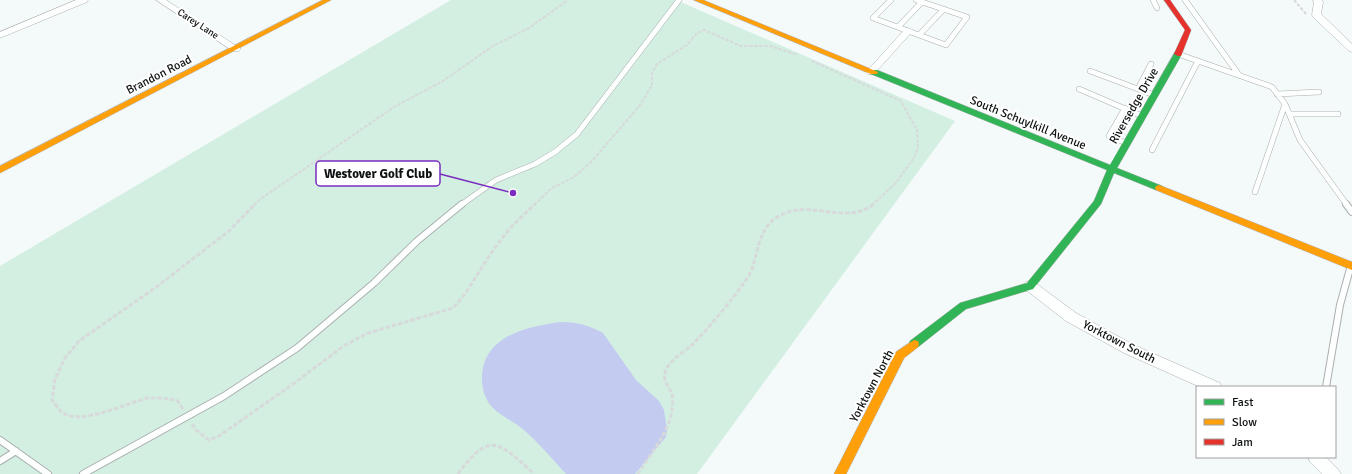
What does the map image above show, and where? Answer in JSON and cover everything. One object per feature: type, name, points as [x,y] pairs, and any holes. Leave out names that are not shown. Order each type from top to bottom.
[{"type":"street","points":[[0,35],[84,0]]},
{"type":"street","name":"Carey Lane","points":[[160,0],[236,49]]},
{"type":"street","name":"Brandon Road","points":[[0,170],[328,0]]},
{"type":"street","name":"South Schuylkill Avenue","points":[[696,0],[1111,170],[1166,190],[1351,266]]},
{"type":"street","name":"Riversedge Drive","points":[[1111,170],[1178,54],[1188,30],[1167,0]]},
{"type":"street","points":[[1317,0],[1319,2],[1316,15],[1352,50]]},
{"type":"street","points":[[871,72],[908,31]]},
{"type":"street","points":[[1030,286],[1098,202],[1111,170]]},
{"type":"street","name":"Yorktown South","points":[[1030,286],[1071,317],[1123,346],[1213,386]]},
{"type":"street","name":"Yorktown North","points":[[842,474],[900,355],[963,306],[1030,286]]},
{"type":"street","points":[[1316,458],[1333,474]]},
{"type":"lane","points":[[84,474],[224,396],[297,348],[374,283],[417,241],[468,198],[496,180],[535,164],[555,152],[576,134],[679,0]]},
{"type":"lane","points":[[891,0],[873,18],[946,45],[967,17],[916,0]]},
{"type":"lane","points":[[933,6],[938,0]]},
{"type":"lane","points":[[1153,0],[1157,8]]},
{"type":"lane","points":[[1185,0],[1239,75]]},
{"type":"lane","points":[[898,27],[922,2]]},
{"type":"lane","points":[[919,35],[944,9]]},
{"type":"lane","points":[[1178,54],[1272,87],[1285,104],[1300,140],[1352,212]]},
{"type":"lane","points":[[1152,150],[1198,61]]},
{"type":"lane","points":[[1138,89],[1151,64]]},
{"type":"lane","points":[[1090,71],[1154,95]]},
{"type":"lane","points":[[1079,89],[1142,116]]},
{"type":"lane","points":[[1277,94],[1319,92]]},
{"type":"lane","points":[[1255,192],[1285,104]]},
{"type":"lane","points":[[1125,108],[1109,136],[1126,143]]},
{"type":"lane","points":[[1290,114],[1338,114]]},
{"type":"lane","points":[[1326,386],[1340,305],[1351,266]]},
{"type":"lane","points":[[0,440],[16,451],[41,473]]},
{"type":"lane","points":[[0,461],[16,451]]},
{"type":"path","points":[[568,0],[529,28],[493,46],[456,73],[394,107],[278,186],[259,200],[229,231],[155,288],[78,341],[65,358],[55,379],[52,400],[61,412],[77,417],[100,414],[144,398],[161,397],[177,400],[196,430],[209,440],[219,436],[289,387],[319,362],[345,345],[375,331],[453,308],[465,294],[493,250],[511,227],[552,188],[574,177],[592,161],[641,104],[652,85],[652,73],[657,64],[687,45],[697,33],[704,30],[741,46],[770,46],[804,57]]},
{"type":"path","points":[[638,474],[669,424],[672,411],[672,395],[665,382],[664,371],[673,360],[693,344],[747,279],[754,264],[762,236],[772,221],[788,211],[807,209],[849,214],[866,210],[876,203],[896,183],[915,156],[918,147],[917,130],[901,101],[811,60]]},
{"type":"path","points":[[458,474],[468,459],[483,446],[496,444],[510,451],[534,474]]},
{"type":"green space","points":[[451,0],[676,0],[955,121],[697,474],[0,474],[0,266]]},
{"type":"water","points":[[560,322],[582,324],[603,333],[636,380],[659,401],[664,410],[667,430],[666,437],[635,474],[566,474],[530,435],[492,407],[486,397],[482,383],[484,364],[489,353],[498,343],[508,336],[520,331]]},
{"type":"traffic: fast","points":[[914,344],[963,306],[1030,286],[1098,202],[1115,162],[1178,54]]},
{"type":"traffic: fast","points":[[874,72],[1159,188]]},
{"type":"traffic: slow","points":[[0,170],[328,0]]},
{"type":"traffic: slow","points":[[697,0],[874,72]]},
{"type":"traffic: slow","points":[[1159,188],[1352,266]]},
{"type":"traffic: slow","points":[[840,474],[900,355],[914,344]]},
{"type":"traffic: jam","points":[[1167,0],[1188,30],[1178,54]]},
{"type":"place","name":"Westover Golf Club","points":[[513,193]]}]
